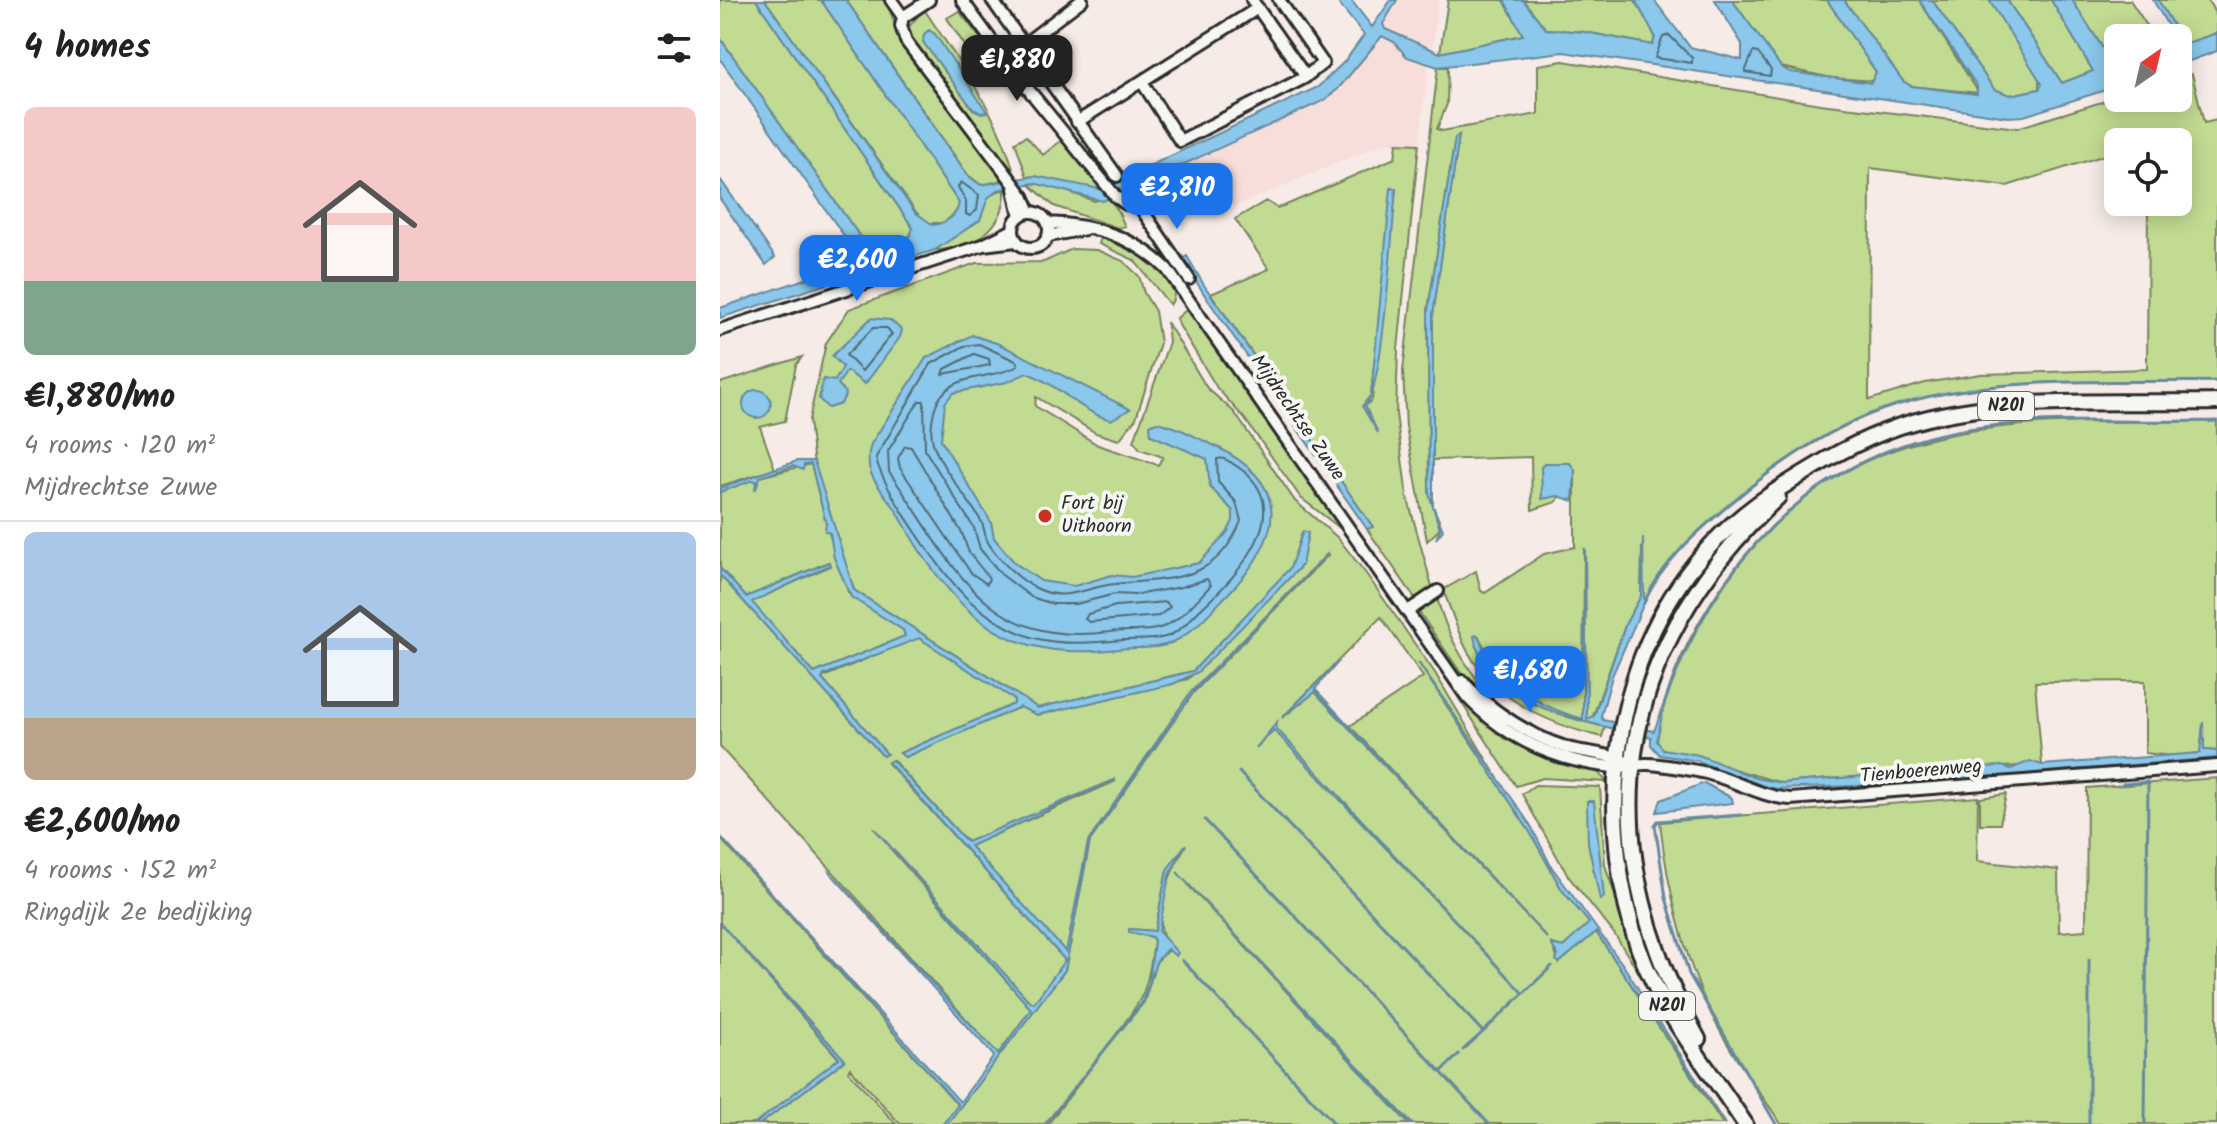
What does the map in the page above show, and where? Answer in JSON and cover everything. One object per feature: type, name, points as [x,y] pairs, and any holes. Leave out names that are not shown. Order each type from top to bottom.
[{"type":"main road","name":"N201","points":[[1745,1124],[1663,1000],[1634,934],[1617,863],[1616,762],[1622,727],[1647,649],[1689,573],[1708,548],[1744,513],[1777,488],[1874,436],[1965,411],[2023,406],[2217,402]]},
{"type":"main road","name":"N201","points":[[1727,1096],[1672,992],[1648,929],[1632,851],[1633,765],[1638,731],[1658,667],[1696,592],[1735,540],[1807,471]]},
{"type":"street","points":[[891,0],[903,17],[903,34],[912,52],[1007,177],[1025,214]]},
{"type":"street","points":[[903,17],[929,0]]},
{"type":"street","points":[[962,0],[1015,73],[1116,197],[1126,204],[1138,204],[1148,215],[1189,279]]},
{"type":"street","points":[[992,0],[1117,176]]},
{"type":"street","points":[[1023,45],[1082,0]]},
{"type":"street","points":[[1142,82],[1180,141],[1306,77],[1323,63],[1279,0]]},
{"type":"street","points":[[1077,122],[1142,82],[1255,4],[1306,77]]},
{"type":"street","points":[[1014,235],[1034,249],[1049,236],[1048,223],[1041,215],[1025,214]]},
{"type":"street","points":[[720,330],[1014,235],[1025,214]]},
{"type":"street","name":"Mijdrechtse Zuwe","points":[[1048,223],[1069,223],[1129,240],[1167,269],[1447,666],[1490,721],[1519,740],[1573,760],[1633,765]]},
{"type":"street","name":"Mijdrechtse Zuwe","points":[[1049,236],[1087,229]]},
{"type":"street","points":[[1408,611],[1438,591]]},
{"type":"street","name":"Tienboerenweg","points":[[1633,765],[1701,771],[1753,792],[1790,799],[2217,766]]},
{"type":"shaded area","points":[[1397,0],[1439,0],[1432,51],[1385,29],[1383,24]]},
{"type":"shaded area","points":[[1382,36],[1394,42],[1407,57],[1429,65],[1419,144],[1385,143],[1234,207],[1225,193],[1197,203],[1190,192],[1182,195],[1175,190],[1147,204],[1133,187],[1325,100]]},
{"type":"green space","points":[[720,0],[756,0],[913,228],[910,236],[896,243],[872,247],[863,241],[720,38]]},
{"type":"green space","points":[[765,0],[821,0],[959,203],[958,210],[944,223],[928,223],[916,212]]},
{"type":"green space","points":[[846,0],[886,0],[904,49],[1003,180],[981,185],[968,175]]},
{"type":"green space","points":[[1448,0],[1504,0],[1523,35],[1440,53]]},
{"type":"green space","points":[[1523,0],[1635,0],[1655,36],[1653,45],[1585,32],[1546,29]]},
{"type":"green space","points":[[1732,0],[1827,0],[1876,72],[1875,81],[1832,78],[1781,67]]},
{"type":"green space","points":[[1844,0],[1919,0],[1979,93],[1911,86],[1903,81]]},
{"type":"green space","points":[[1932,0],[1989,0],[2039,77],[2039,89],[2010,95],[1994,89]]},
{"type":"green space","points":[[2007,0],[2051,0],[2093,71],[2062,83]]},
{"type":"green space","points":[[2072,0],[2130,0],[2146,24],[2104,24],[2104,50]]},
{"type":"green space","points":[[2158,0],[2208,0],[2217,17],[2217,33],[2192,41],[2192,24],[2172,24]]},
{"type":"green space","points":[[924,9],[988,110],[1015,176],[978,126],[974,128],[922,58],[906,30]],"holes":[[[923,42],[956,64],[986,112],[973,109]]]},
{"type":"green space","points":[[959,11],[987,47],[984,50],[989,70],[983,74],[947,18]]},
{"type":"green space","points":[[1563,61],[1820,104],[2017,128],[2104,101],[2104,112],[2192,112],[2192,74],[2204,123],[2217,120],[2217,381],[1996,386],[1909,401],[1868,415],[1831,433],[1779,465],[1706,525],[1670,561],[1644,603],[1642,547],[1641,596],[1626,623],[1593,716],[1587,720],[1584,548],[1583,719],[1549,707],[1520,689],[1497,666],[1478,635],[1486,657],[1497,674],[1526,699],[1563,715],[1605,727],[1602,737],[1540,716],[1503,693],[1474,661],[1463,642],[1443,590],[1476,571],[1481,591],[1485,593],[1544,554],[1575,547],[1575,471],[1556,502],[1532,510],[1531,457],[1433,460],[1433,315],[1459,135],[1455,138],[1428,310],[1429,493],[1440,529],[1427,541],[1406,427],[1403,371],[1438,67],[1448,67],[1447,104],[1437,129],[1442,131],[1538,114],[1538,65]],"holes":[[[2104,128],[2192,128],[2192,216],[2148,216],[2147,369],[1981,374],[1925,383],[1869,400],[1870,168],[2007,186],[2104,155]]]},
{"type":"green space","points":[[1026,136],[1043,155],[1063,139],[1104,187],[1089,190],[1035,176],[1027,177],[1015,142]]},
{"type":"green space","points":[[1397,143],[1419,144],[1398,349],[1396,414],[1407,496],[1433,590],[1417,601],[1367,529],[1372,526],[1211,294],[1269,269],[1235,219],[1266,201],[1277,208],[1284,206],[1395,158]],"holes":[[[1392,188],[1396,189],[1372,400],[1365,406],[1369,416],[1363,406],[1371,395]]]},
{"type":"green space","points":[[1043,183],[1094,201],[1111,197],[1125,226],[1118,228],[1054,206],[1029,184]]},
{"type":"green space","points":[[1005,189],[1000,215],[984,234],[961,246],[935,250],[992,193]]},
{"type":"green space","points":[[1101,237],[1138,253],[1163,272],[1171,282],[1174,294],[1170,305],[1134,260],[1099,244]]},
{"type":"green space","points":[[1072,249],[1097,250],[1123,261],[1139,276],[1144,293],[1155,311],[1160,343],[1136,418],[1119,440],[1096,433],[1036,397],[1035,406],[1098,445],[1158,465],[1163,457],[1140,449],[1134,441],[1169,342],[1167,322],[1207,388],[1234,412],[1295,501],[1338,538],[1367,575],[1435,673],[1498,779],[1418,662],[1530,832],[1562,890],[1590,923],[1563,947],[1552,944],[1559,963],[1596,932],[1723,1124],[1412,1124],[1188,885],[1409,1124],[1048,1124],[1098,1059],[1045,1124],[947,1124],[1065,970],[1070,947],[1065,953],[970,846],[1116,781],[967,842],[893,760],[888,763],[1065,960],[1034,1004],[1029,1001],[890,848],[1031,1009],[998,1054],[720,747],[720,575],[883,756],[886,753],[821,678],[913,639],[919,638],[1014,699],[1014,704],[900,753],[905,757],[1020,707],[1038,715],[1188,679],[1302,565],[1302,532],[1291,568],[1193,671],[1038,708],[854,590],[814,465],[809,420],[826,343],[849,309],[976,263],[1044,262]],"holes":[[[1329,554],[1194,692],[1090,841],[1073,929],[1088,842],[1191,692]],[[1381,617],[1423,677],[1350,726],[1547,938],[1315,692],[1282,718]],[[1186,845],[1173,869],[1161,910],[1163,937],[1169,949],[1156,962],[1144,1002],[1113,1039],[1142,994],[1152,959],[1152,937],[1129,929],[1155,931],[1167,870]]]},
{"type":"green space","points":[[1186,310],[1191,310],[1216,341],[1341,529],[1301,498],[1244,418],[1217,388],[1179,325],[1177,318]]},
{"type":"green space","points":[[802,357],[796,365],[785,421],[760,427],[775,469],[720,486],[720,383]]},
{"type":"green space","points":[[2217,421],[2217,751],[2204,750],[2204,738],[2200,753],[2173,756],[2145,753],[2145,681],[2035,682],[2042,765],[1782,783],[1663,749],[1656,741],[1673,677],[1691,636],[1714,598],[1776,522],[1829,481],[1886,453],[1947,435],[2010,426],[2076,422]]},
{"type":"green space","points":[[811,464],[848,592],[903,630],[905,636],[814,673],[751,602],[830,566],[828,562],[746,597],[720,568],[720,492],[753,479],[756,489],[759,477]]},
{"type":"green space","points":[[1437,598],[1457,648],[1488,693],[1483,696],[1463,676],[1417,609]]},
{"type":"green space","points":[[1420,639],[1465,703],[1503,738],[1555,763],[1597,771],[1607,782],[1543,778],[1516,786]]},
{"type":"green space","points":[[2217,778],[2217,1124],[1781,1124],[1741,1066],[1708,1008],[1680,930],[1660,822],[1978,797],[1977,861],[2058,870],[2059,932],[2086,930],[2087,788]]},
{"type":"green space","points":[[1535,785],[1600,787],[1605,865],[1630,940],[1667,1017],[1613,932],[1568,876],[1522,794]]},
{"type":"green space","points":[[2006,794],[2000,824],[1980,824],[1980,798]]},
{"type":"green space","points":[[720,838],[958,1105],[943,1124],[900,1124],[850,1068],[848,1071],[896,1124],[760,1124],[845,1060],[746,952],[839,1059],[755,1124],[720,1124]]},
{"type":"water","points":[[756,0],[765,0],[915,212],[933,225],[950,218],[959,203],[821,0],[846,0],[967,175],[981,185],[1035,176],[1100,189],[1318,87],[1345,61],[1364,35],[1336,0],[1351,0],[1372,27],[1391,0],[1397,0],[1383,24],[1385,29],[1440,53],[1523,35],[1504,0],[1523,0],[1546,29],[1585,32],[1653,45],[1655,36],[1635,0],[1654,0],[1690,47],[1742,60],[1742,44],[1715,0],[1732,0],[1781,67],[1790,72],[1871,83],[1876,72],[1827,0],[1844,0],[1903,81],[1911,86],[1977,94],[1977,86],[1919,0],[1932,0],[1994,89],[2010,95],[2039,89],[2042,84],[1989,0],[2007,0],[2062,83],[2093,71],[2051,0],[2072,0],[2104,50],[2104,90],[2024,116],[2008,117],[1563,52],[1438,67],[1407,57],[1394,42],[1382,36],[1325,100],[1103,201],[1034,183],[998,190],[988,198],[980,220],[935,250],[720,318],[720,308],[861,260],[720,59],[720,38],[863,241],[873,247],[896,243],[910,236],[913,228]]},
{"type":"water","points":[[2153,0],[2158,0],[2172,24],[2167,24]]},
{"type":"water","points":[[929,30],[935,34],[987,112],[973,109],[923,42],[924,34]]},
{"type":"water","points":[[2217,33],[2217,51],[2192,60],[2192,41]]},
{"type":"water","points":[[1459,135],[1433,315],[1433,506],[1443,530],[1436,539],[1440,529],[1429,493],[1428,310],[1455,138]]},
{"type":"water","points":[[720,179],[775,257],[766,265],[720,199]]},
{"type":"water","points":[[1391,188],[1396,189],[1386,304],[1371,394]]},
{"type":"water","points":[[1187,256],[1373,527],[1367,529],[1206,297],[1182,259]]},
{"type":"water","points":[[871,318],[890,320],[902,330],[900,337],[865,384],[847,371],[838,384],[846,393],[841,404],[828,408],[819,399],[823,379],[835,381],[843,367],[832,356]]},
{"type":"water","points":[[972,335],[999,344],[1130,409],[1111,420],[1099,416],[1027,373],[1007,382],[953,393],[945,403],[941,440],[991,522],[994,538],[1015,563],[1041,581],[1074,586],[1112,575],[1132,577],[1199,563],[1227,533],[1233,521],[1233,511],[1210,487],[1207,459],[1151,435],[1150,425],[1156,422],[1211,444],[1238,459],[1257,476],[1268,493],[1272,512],[1269,532],[1246,573],[1188,633],[1167,645],[1147,648],[1085,651],[1028,645],[982,622],[942,581],[918,548],[873,478],[869,463],[871,444],[926,358]]},
{"type":"water","points":[[757,390],[767,394],[771,404],[767,414],[757,418],[747,414],[743,404],[747,394]]},
{"type":"water","points":[[1370,396],[1365,406],[1378,433],[1362,406]]},
{"type":"water","points":[[797,461],[814,461],[854,590],[1038,708],[1193,671],[1290,568],[1303,531],[1308,533],[1302,565],[1198,672],[1173,684],[1037,715],[1020,707],[905,757],[900,753],[1014,704],[1014,699],[919,638],[824,675],[822,679],[887,754],[883,756],[720,575],[720,568],[746,597],[829,562],[830,565],[752,602],[814,673],[905,636],[903,630],[851,597],[834,558],[830,533],[825,531],[826,523],[811,464],[804,465],[803,470],[793,466],[760,477],[755,490],[756,481],[753,480],[720,492],[720,488]]},
{"type":"water","points":[[1545,463],[1570,463],[1575,470],[1573,501],[1558,496],[1542,499],[1541,467]]},
{"type":"water","points":[[1643,538],[1644,603],[1612,676],[1601,716],[1603,720],[1654,731],[1664,705],[1657,741],[1663,749],[1699,755],[1756,778],[1782,783],[2001,766],[2011,769],[2030,761],[2042,765],[2200,753],[2203,722],[2204,750],[2217,751],[2217,758],[1904,784],[1777,789],[1752,784],[1698,761],[1660,755],[1651,745],[1651,737],[1601,726],[1546,709],[1498,680],[1482,660],[1474,636],[1477,635],[1496,665],[1520,689],[1549,707],[1583,719],[1585,548],[1587,719],[1594,716],[1626,623],[1641,596]]},
{"type":"water","points":[[1328,553],[1194,692],[1090,841],[1065,970],[947,1124],[943,1124],[958,1105],[720,836],[960,1102],[994,1056],[828,870],[998,1054],[1031,1009],[873,827],[1029,1001],[1034,1003],[1065,960],[888,762],[892,760],[967,842],[1116,779],[970,846],[1066,952],[1088,842],[1191,692]]},
{"type":"water","points":[[1339,661],[1315,689],[1547,938],[1315,692],[1282,718]]},
{"type":"water","points":[[1418,662],[1531,826],[1551,866],[1623,965],[1725,1124],[1596,932],[1559,963],[1556,960],[1558,955],[1551,944],[1563,947],[1589,923],[1562,890],[1530,832]]},
{"type":"water","points":[[1277,722],[1276,728],[1523,993],[1274,730],[1256,748]]},
{"type":"water","points":[[1704,783],[1732,798],[1733,803],[1657,812],[1661,800]]},
{"type":"water","points":[[1587,801],[1594,801],[1604,897],[1600,900],[1588,843]]},
{"type":"water","points":[[1186,844],[1169,875],[1159,932],[1178,953],[1176,956],[1167,949],[1156,962],[1144,1002],[1045,1124],[1141,1003],[1149,983],[1154,941],[1152,937],[1129,932],[1129,929],[1155,931],[1167,870]]},
{"type":"water","points":[[1177,872],[1412,1124],[1409,1124]]},
{"type":"water","points":[[720,923],[845,1060],[760,1124],[755,1124],[839,1058]]},
{"type":"waterway","points":[[1644,603],[1670,561],[1731,503],[1796,454],[1868,415],[1909,401],[1996,386],[2217,381]]},
{"type":"waterway","points":[[1662,710],[1683,657],[1709,608],[1739,564],[1774,524],[1815,491],[1861,463],[1912,442],[1999,425],[2061,421],[2217,421]]},
{"type":"waterway","points":[[1239,772],[1483,1032],[1463,1050]]},
{"type":"waterway","points":[[2123,784],[2148,782],[2145,1124]]},
{"type":"waterway","points":[[1741,815],[1658,821],[1655,825],[1666,898],[1689,974],[1776,1124]]},
{"type":"waterway","points":[[1205,820],[1441,1072],[1459,1054]]},
{"type":"waterway","points":[[1182,960],[1335,1124]]},
{"type":"waterway","points":[[2089,960],[2089,1124]]},
{"type":"waterway","points":[[1483,1032],[1552,966]]},
{"type":"waterway","points":[[1441,1072],[1489,1124]]},
{"type":"place","name":"Fort bij Uithoorn","points":[[1045,516]]}]
